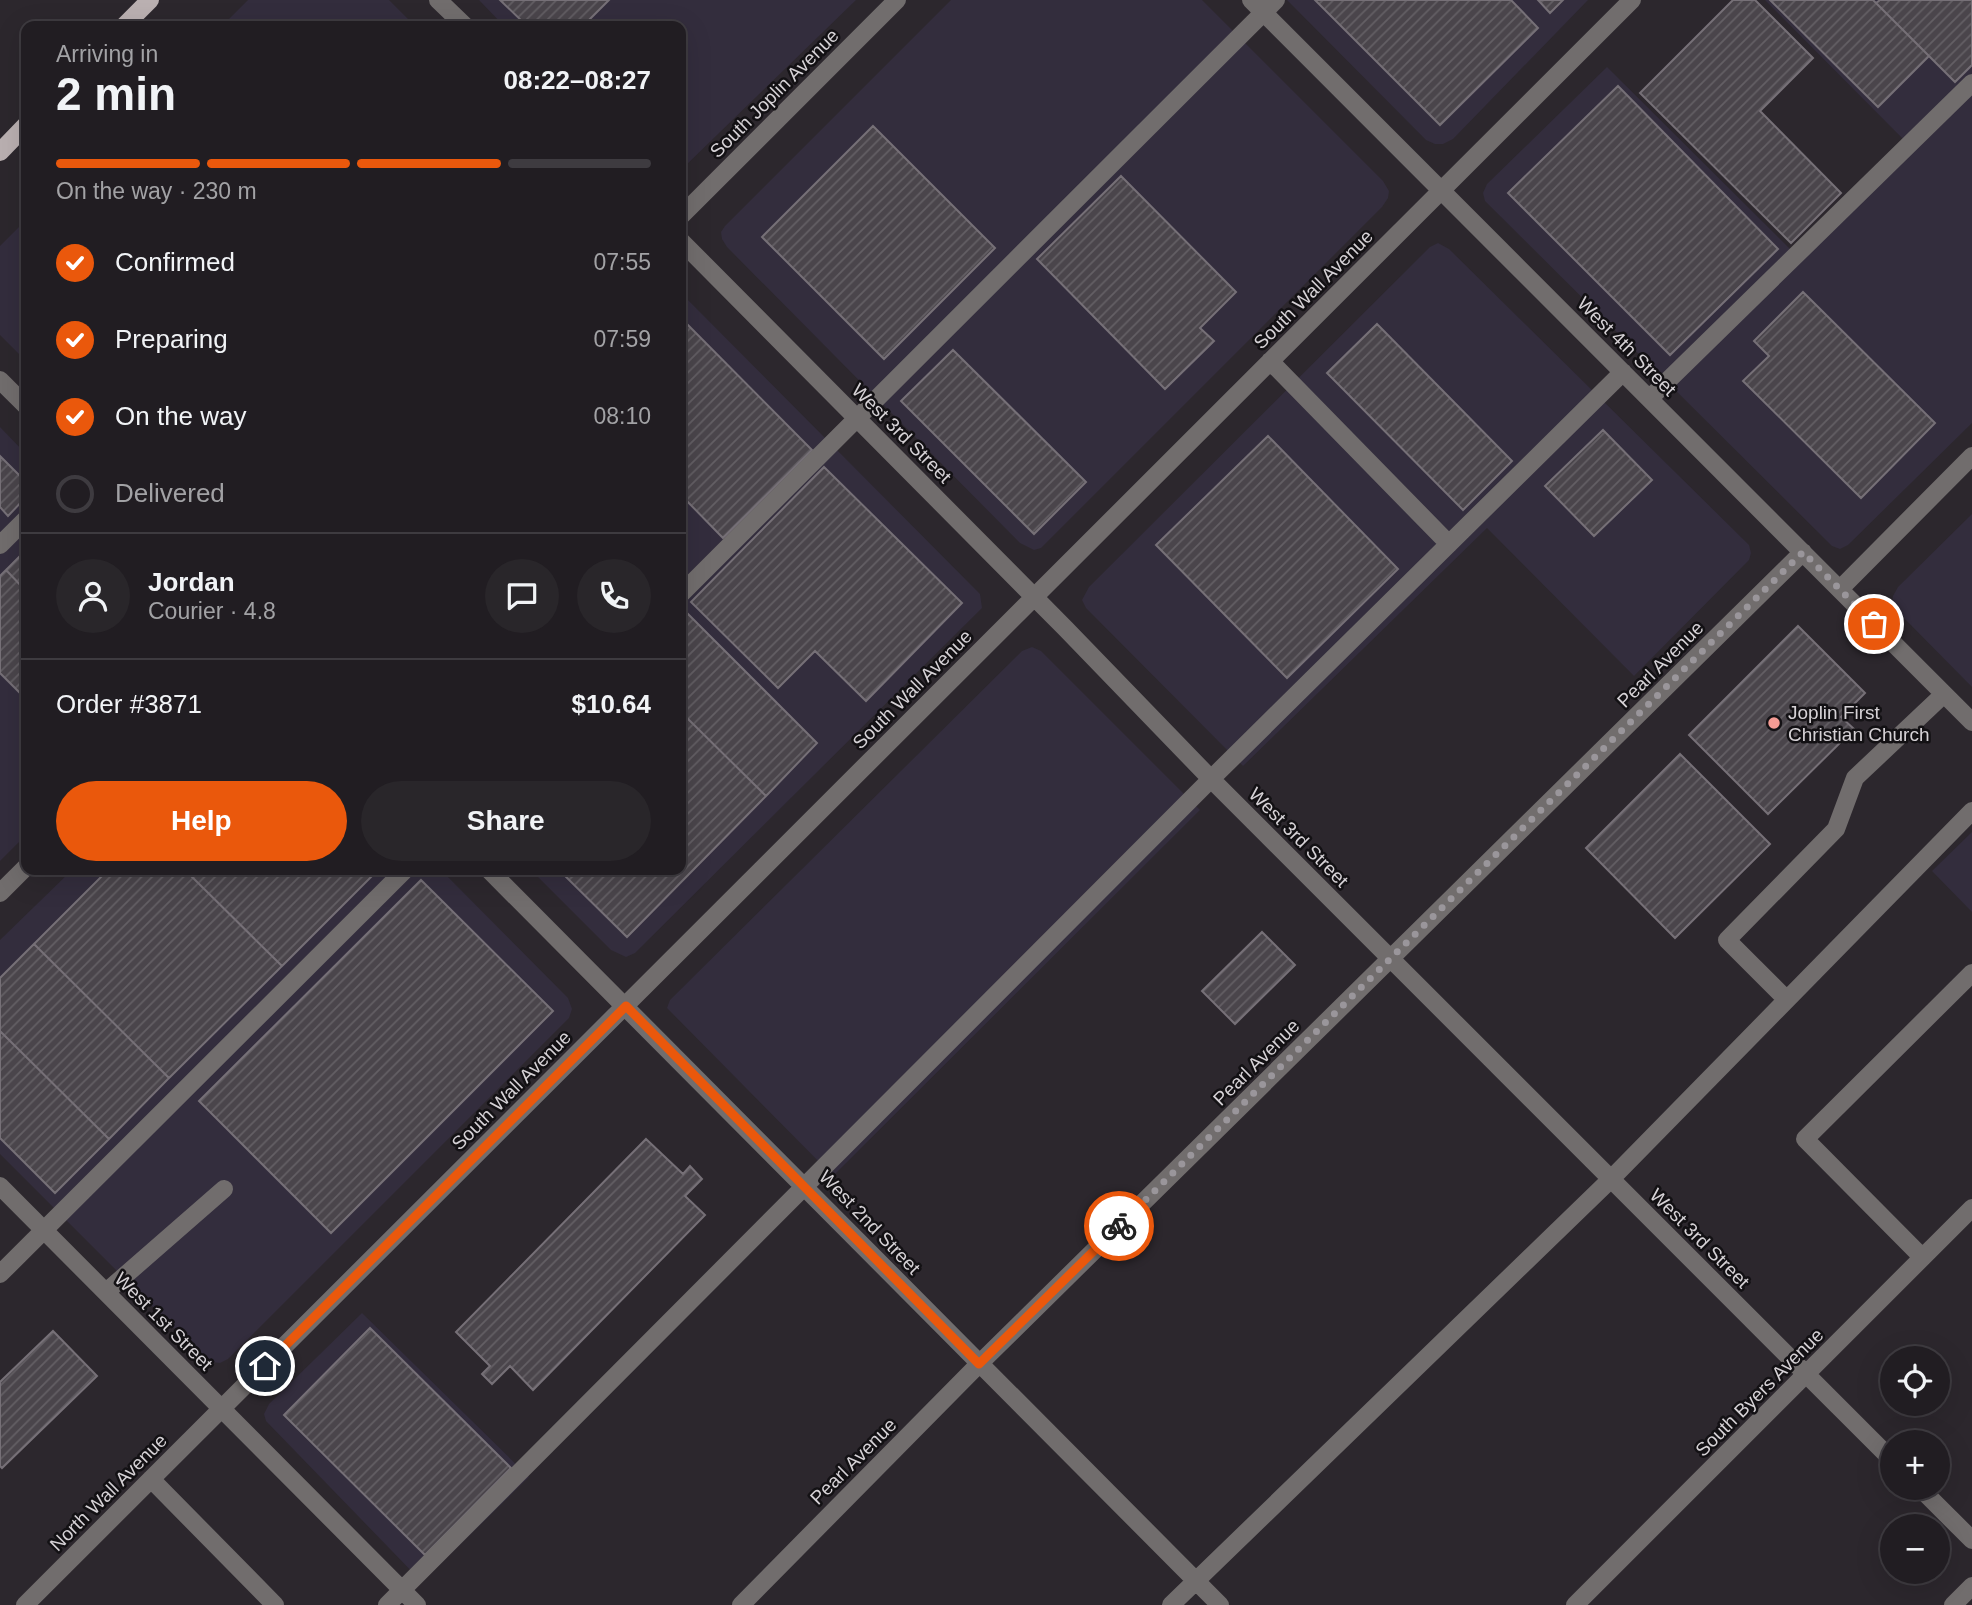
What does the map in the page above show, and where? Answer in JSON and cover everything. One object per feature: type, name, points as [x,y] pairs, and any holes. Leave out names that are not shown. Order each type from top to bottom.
[{"type":"main road","points":[[129,21],[150,0]]},
{"type":"main road","points":[[0,152],[21,130]]},
{"type":"street","points":[[438,0],[460,21]]},
{"type":"street","name":"South Joplin Avenue","points":[[686,211],[897,0]]},
{"type":"street","name":"South Wall Avenue","points":[[222,1409],[1632,0]]},
{"type":"street","points":[[686,589],[1264,4]]},
{"type":"street","name":"West 4th Street","points":[[1264,4],[1442,191],[1972,722]]},
{"type":"street","points":[[1650,398],[1972,83]]},
{"type":"street","name":"West 3rd Street","points":[[686,246],[1034,596],[1211,779],[1880,1448]]},
{"type":"street","points":[[1270,361],[1449,544]]},
{"type":"street","points":[[387,1605],[1211,779],[1623,372]]},
{"type":"street","points":[[0,380],[21,401]]},
{"type":"street","points":[[1840,589],[1972,456]]},
{"type":"street","points":[[0,545],[21,524]]},
{"type":"street","name":"Pearl Avenue","points":[[741,1605],[979,1364],[1803,552]]},
{"type":"street","points":[[1786,999],[1727,940],[1836,829],[1855,778],[1944,694]]},
{"type":"street","points":[[1171,1605],[1611,1179],[1972,811]]},
{"type":"street","points":[[0,893],[21,872]]},
{"type":"street","points":[[0,1274],[400,875]]},
{"type":"street","name":"West 2nd Street","points":[[494,875],[1220,1605]]},
{"type":"street","points":[[1922,1257],[1805,1139],[1972,972]]},
{"type":"street","name":"West 1st Street","points":[[0,1186],[416,1605]]},
{"type":"street","points":[[106,1292],[224,1189]]},
{"type":"street","name":"South Byers Avenue","points":[[1575,1605],[1972,1208]]},
{"type":"street","name":"North Wall Avenue","points":[[25,1605],[222,1409]]},
{"type":"street","points":[[151,1479],[275,1605]]},
{"type":"street","points":[[1932,1500],[1972,1540]]},
{"type":"street","points":[[1953,1605],[1972,1586]]},
{"type":"shaded area","points":[[248,0],[389,0],[410,21],[227,21]]},
{"type":"shaded area","points":[[479,0],[856,0],[686,165],[686,21],[499,21]]},
{"type":"shaded area","points":[[951,0],[1202,0],[1383,181],[1389,191],[1382,207],[1041,548],[1034,550],[1020,543],[722,239],[721,232],[725,226]]},
{"type":"shaded area","points":[[1287,0],[1588,0],[1453,139],[1443,144],[1435,144],[1426,140]]},
{"type":"shaded area","points":[[1765,0],[1972,0],[1972,423],[1848,545],[1840,549],[1832,546],[1485,201],[1483,193],[1487,184],[1607,67],[1794,253],[1905,141]]},
{"type":"shaded area","points":[[21,225],[21,356],[0,335],[0,246]]},
{"type":"shaded area","points":[[1438,243],[1449,249],[1749,545],[1749,560],[1634,676],[1487,528],[1243,766],[1086,608],[1082,600],[1089,587],[1430,247]]},
{"type":"shaded area","points":[[686,298],[980,594],[982,608],[635,953],[626,957],[611,950],[536,875],[686,875]]},
{"type":"shaded area","points":[[0,427],[21,449],[21,840],[0,861]]},
{"type":"shaded area","points":[[1972,514],[1972,687],[1898,612],[1892,602],[1898,587]]},
{"type":"shaded area","points":[[1032,647],[1041,651],[1200,810],[833,1176],[667,1008],[670,1000],[1022,651]]},
{"type":"shaded area","points":[[1972,832],[1972,912],[1932,871]]},
{"type":"shaded area","points":[[67,875],[446,875],[568,998],[572,1009],[569,1018],[228,1359],[220,1363],[202,1356],[0,1154],[0,940]]},
{"type":"shaded area","points":[[362,1313],[529,1477],[422,1582],[266,1421],[264,1414],[269,1404]]},
{"type":"building","points":[[500,0],[609,0],[588,21],[522,21]]},
{"type":"building","points":[[1315,0],[1511,0],[1538,28],[1440,125]]},
{"type":"building","points":[[1538,0],[1563,0],[1550,13]]},
{"type":"building","points":[[1733,0],[1755,0],[1813,58],[1760,111],[1841,193],[1791,243],[1640,93]]},
{"type":"building","points":[[1770,0],[1873,0],[1929,56],[1878,107]]},
{"type":"building","points":[[1880,0],[1972,0],[1972,65],[1955,82],[1876,3]]},
{"type":"building","points":[[1618,86],[1778,249],[1670,355],[1508,193]]},
{"type":"building","points":[[873,126],[995,248],[884,359],[762,237]]},
{"type":"building","points":[[1121,176],[1236,292],[1200,328],[1214,341],[1165,389],[1037,259]]},
{"type":"building","points":[[1803,292],[1935,423],[1861,498],[1743,381],[1769,356],[1754,341]]},
{"type":"building","points":[[686,323],[812,450],[723,538],[686,500]]},
{"type":"building","points":[[1377,324],[1512,461],[1463,510],[1327,373]]},
{"type":"building","points":[[953,350],[1086,482],[1034,534],[901,401]]},
{"type":"building","points":[[1603,430],[1652,480],[1594,536],[1545,486]]},
{"type":"building","points":[[1268,436],[1398,569],[1287,678],[1156,545]]},
{"type":"building","points":[[0,456],[21,477],[21,502],[8,516],[0,507]]},
{"type":"building","points":[[824,467],[962,603],[866,701],[815,651],[778,688],[691,602]]},
{"type":"building","points":[[21,555],[21,586],[6,570]]},
{"type":"building","points":[[6,570],[21,586],[21,694],[0,673],[0,576]]},
{"type":"building","points":[[686,612],[817,743],[766,796],[686,717]]},
{"type":"building","name":"Joplin First Christian Church","points":[[1798,626],[1865,693],[1841,717],[1854,729],[1768,814],[1689,735]]},
{"type":"building","points":[[686,717],[766,796],[627,937],[564,875],[686,875]]},
{"type":"building","points":[[1680,754],[1770,844],[1675,938],[1586,848]]},
{"type":"building","points":[[103,875],[190,875],[282,966],[169,1078],[34,944]]},
{"type":"building","points":[[190,875],[373,875],[282,966]]},
{"type":"building","points":[[421,880],[553,1011],[331,1233],[199,1101]]},
{"type":"building","points":[[1262,932],[1295,965],[1235,1024],[1202,991]]},
{"type":"building","points":[[34,944],[169,1078],[109,1139],[0,1031],[0,978]]},
{"type":"building","points":[[0,1031],[109,1139],[55,1193],[0,1138]]},
{"type":"building","points":[[646,1139],[683,1174],[690,1166],[702,1179],[685,1196],[705,1215],[533,1390],[510,1366],[492,1384],[482,1374],[490,1366],[456,1332]]},
{"type":"building","points":[[370,1328],[511,1468],[425,1555],[284,1415]]},
{"type":"building","points":[[53,1331],[97,1376],[2,1468],[0,1382]]},
{"type":"way so far","points":[[1119,1226],[1803,552],[1874,624]]},
{"type":"place","name":"Joplin First Christian Church","points":[[1774,723]]},
{"type":"route","points":[[265,1366],[626,1006],[979,1364],[1119,1226]]}]
